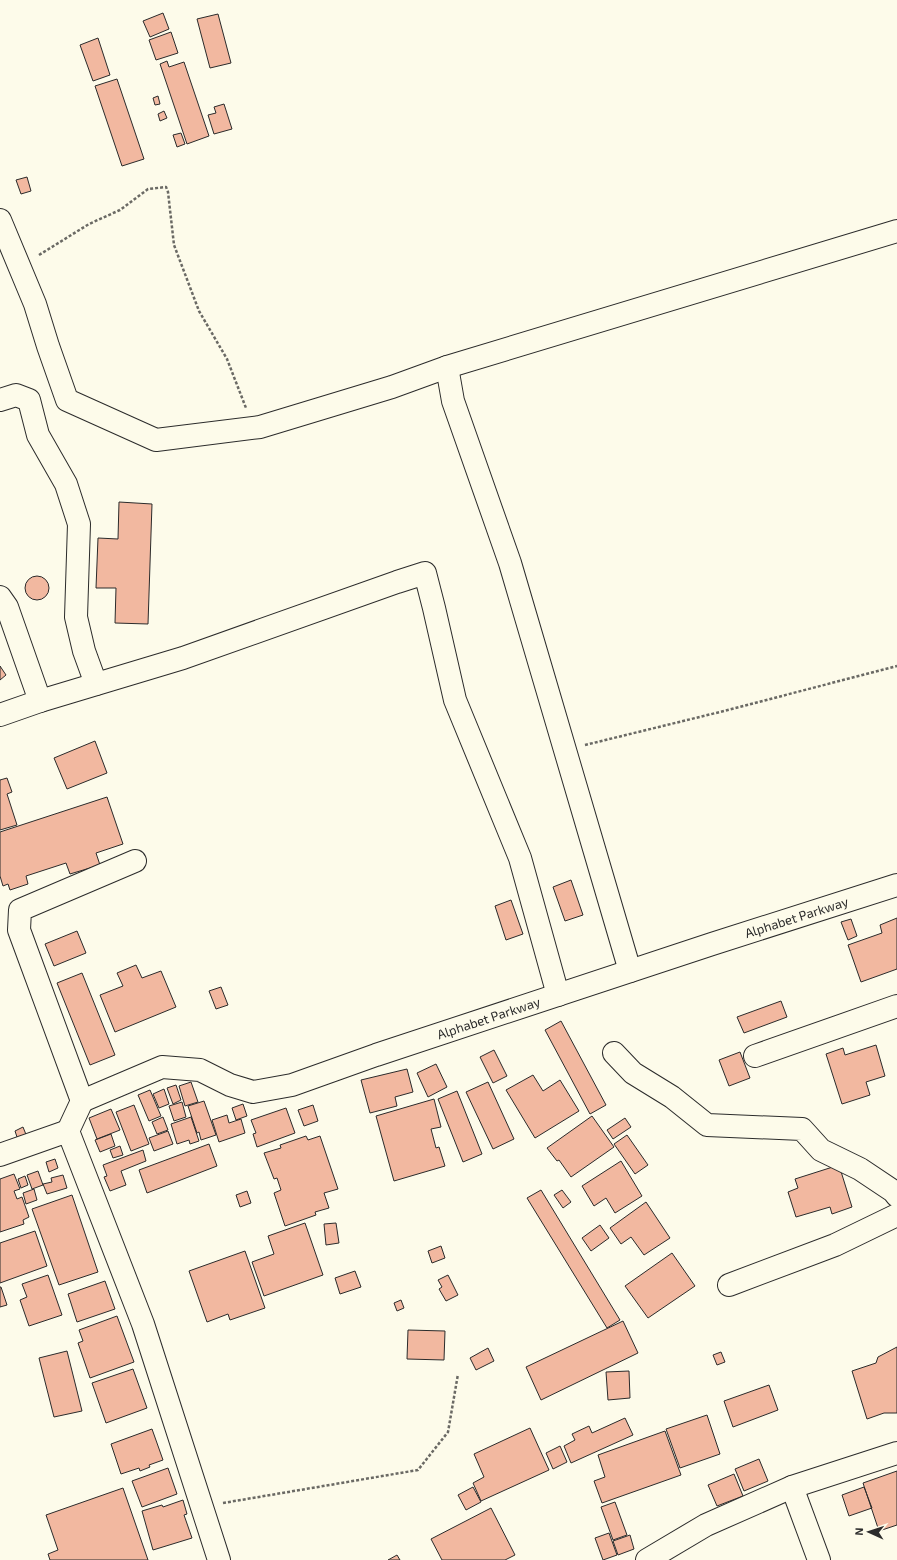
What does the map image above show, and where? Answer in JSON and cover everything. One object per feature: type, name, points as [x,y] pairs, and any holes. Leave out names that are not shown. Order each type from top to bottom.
[{"type":"street","points":[[0,220],[35,304],[67,400],[156,440],[260,427],[392,387],[448,367],[897,231]]},
{"type":"street","points":[[448,367],[453,401],[510,563],[630,971]]},
{"type":"street","points":[[0,400],[16,395],[29,400],[38,435],[66,484],[79,524],[76,617],[84,651],[96,684]]},
{"type":"street","points":[[0,715],[40,701],[183,658],[425,573],[455,700],[520,858],[558,995]]},
{"type":"street","points":[[0,598],[7,607],[40,701]]},
{"type":"street","points":[[0,1155],[68,1131],[82,1101],[19,930],[20,910],[135,861]]},
{"type":"street","name":"Alphabet Parkway","points":[[82,1101],[162,1067],[200,1070],[230,1085],[253,1092],[292,1085],[376,1054],[897,885]]},
{"type":"street","points":[[755,1056],[897,1006]]},
{"type":"street","points":[[614,1053],[633,1073],[672,1097],[707,1126],[802,1129],[821,1150],[860,1169],[893,1191],[897,1196]]},
{"type":"street","points":[[68,1131],[144,1324],[201,1508],[219,1560]]},
{"type":"street","points":[[729,1285],[835,1245],[897,1215]]},
{"type":"street","points":[[647,1560],[706,1525],[792,1487],[897,1454]]},
{"type":"street","points":[[792,1487],[819,1560]]},
{"type":"path","points":[[19,266],[90,224],[120,210],[148,189],[166,187],[168,192],[174,246],[199,311],[227,359],[248,413],[260,427]]},
{"type":"path","points":[[565,750],[897,666]]},
{"type":"path","points":[[201,1508],[290,1491],[418,1470],[448,1432],[458,1374]]},
{"type":"building","points":[[163,13],[169,29],[150,37],[143,21]]},
{"type":"building","points":[[218,14],[231,63],[210,68],[197,19]]},
{"type":"building","points":[[171,32],[178,53],[156,60],[149,40]]},
{"type":"building","points":[[98,38],[110,75],[93,81],[80,45]]},
{"type":"building","points":[[167,61],[169,67],[184,62],[209,136],[187,144],[160,64]]},
{"type":"building","points":[[117,79],[144,159],[122,166],[95,86]]},
{"type":"building","points":[[158,96],[160,104],[155,105],[153,98]]},
{"type":"building","points":[[224,104],[232,129],[214,134],[208,115],[216,113],[214,107]]},
{"type":"building","points":[[164,111],[167,118],[160,121],[158,114]]},
{"type":"building","points":[[181,133],[185,144],[177,147],[173,135]]},
{"type":"building","points":[[27,177],[31,191],[21,194],[16,180]]},
{"type":"building","points":[[119,502],[152,504],[148,624],[115,623],[116,588],[96,588],[98,538],[118,539]]},
{"type":"building","points":[[37,576],[42,577],[48,583],[48,593],[42,599],[37,600],[32,599],[26,593],[25,588],[26,583],[32,577]]},
{"type":"building","points":[[0,666],[6,675],[0,680]]},
{"type":"building","points":[[95,741],[107,773],[67,789],[54,758]]},
{"type":"building","points":[[7,778],[12,792],[7,794],[17,825],[0,830],[0,780]]},
{"type":"building","points":[[107,797],[123,844],[96,853],[100,865],[70,874],[66,863],[26,876],[28,884],[10,890],[8,884],[3,886],[0,876],[0,832]]},
{"type":"building","points":[[571,880],[583,915],[565,921],[553,887]]},
{"type":"building","points":[[511,900],[523,934],[506,940],[495,906]]},
{"type":"building","points":[[897,918],[897,969],[861,982],[848,945],[882,933],[880,925]]},
{"type":"building","points":[[851,919],[857,936],[848,940],[841,922]]},
{"type":"building","points":[[77,931],[86,953],[54,966],[45,944]]},
{"type":"building","points":[[136,965],[142,978],[161,971],[176,1007],[115,1032],[100,995],[123,986],[117,973]]},
{"type":"building","points":[[82,973],[115,1055],[90,1065],[57,983]]},
{"type":"building","points":[[221,987],[228,1005],[216,1009],[209,991]]},
{"type":"building","points":[[781,1001],[787,1017],[744,1033],[737,1017]]},
{"type":"building","points":[[561,1021],[606,1105],[590,1114],[545,1030]]},
{"type":"building","points":[[876,1045],[885,1076],[866,1082],[870,1095],[842,1104],[826,1054],[843,1048],[845,1055]]},
{"type":"building","points":[[494,1050],[507,1076],[493,1083],[480,1057]]},
{"type":"building","points":[[740,1052],[750,1078],[729,1086],[719,1060]]},
{"type":"building","points":[[436,1064],[447,1087],[428,1097],[417,1073]]},
{"type":"building","points":[[407,1069],[413,1092],[395,1097],[397,1106],[370,1113],[361,1080]]},
{"type":"building","points":[[533,1075],[543,1091],[560,1080],[579,1111],[535,1138],[506,1090]]},
{"type":"building","points":[[191,1082],[198,1102],[185,1106],[179,1086]]},
{"type":"building","points":[[488,1082],[514,1139],[493,1149],[466,1092]]},
{"type":"building","points":[[176,1085],[181,1100],[173,1104],[167,1088]]},
{"type":"building","points":[[164,1089],[169,1104],[159,1108],[153,1094]]},
{"type":"building","points":[[150,1090],[161,1116],[149,1121],[138,1095]]},
{"type":"building","points":[[457,1091],[482,1154],[463,1162],[438,1099]]},
{"type":"building","points":[[434,1099],[441,1127],[431,1129],[436,1148],[439,1147],[445,1166],[394,1181],[376,1116]]},
{"type":"building","points":[[204,1101],[216,1135],[201,1140],[199,1132],[197,1133],[188,1106]]},
{"type":"building","points":[[182,1102],[186,1117],[174,1121],[169,1106]]},
{"type":"building","points":[[243,1104],[247,1116],[236,1120],[232,1108]]},
{"type":"building","points":[[134,1105],[149,1144],[131,1151],[116,1112]]},
{"type":"building","points":[[313,1105],[318,1121],[304,1126],[298,1110]]},
{"type":"building","points":[[286,1108],[295,1133],[257,1147],[253,1134],[256,1133],[251,1120]]},
{"type":"building","points":[[111,1109],[120,1130],[97,1139],[89,1118]]},
{"type":"building","points":[[227,1115],[229,1123],[241,1119],[245,1133],[219,1142],[212,1120]]},
{"type":"building","points":[[592,1116],[614,1147],[571,1177],[559,1160],[557,1161],[547,1148]]},
{"type":"building","points":[[163,1117],[168,1130],[157,1134],[152,1122]]},
{"type":"building","points":[[191,1117],[199,1141],[190,1144],[189,1140],[177,1144],[171,1124]]},
{"type":"building","points":[[625,1118],[631,1127],[613,1139],[607,1130]]},
{"type":"building","points":[[23,1127],[27,1137],[18,1140],[15,1131]]},
{"type":"building","points":[[168,1131],[173,1144],[154,1151],[149,1138]]},
{"type":"building","points":[[111,1134],[115,1146],[100,1152],[95,1140]]},
{"type":"building","points":[[627,1135],[648,1165],[635,1174],[614,1144]]},
{"type":"building","points":[[306,1136],[308,1140],[320,1136],[338,1189],[324,1193],[329,1208],[315,1212],[316,1215],[285,1226],[274,1193],[281,1190],[277,1178],[274,1179],[264,1153],[281,1148],[280,1145]]},
{"type":"building","points":[[209,1144],[217,1166],[147,1193],[139,1170]]},
{"type":"building","points":[[120,1146],[123,1155],[113,1158],[110,1150]]},
{"type":"building","points":[[143,1150],[146,1161],[121,1171],[126,1185],[110,1191],[104,1177],[107,1176],[103,1165]]},
{"type":"building","points":[[55,1159],[58,1168],[49,1172],[46,1162]]},
{"type":"building","points":[[621,1161],[642,1196],[615,1213],[606,1198],[594,1206],[582,1186]]},
{"type":"building","points":[[839,1165],[852,1207],[832,1214],[830,1207],[796,1217],[788,1192],[798,1188],[795,1179]]},
{"type":"building","points":[[38,1171],[43,1185],[32,1189],[27,1175]]},
{"type":"building","points":[[14,1174],[20,1189],[14,1191],[17,1199],[22,1197],[29,1217],[23,1220],[24,1224],[0,1232],[0,1179]]},
{"type":"building","points":[[63,1175],[67,1188],[47,1194],[43,1184],[52,1182],[51,1178]]},
{"type":"building","points":[[25,1176],[28,1185],[21,1188],[18,1179]]},
{"type":"building","points":[[34,1189],[37,1200],[26,1204],[23,1193]]},
{"type":"building","points":[[541,1190],[620,1320],[607,1328],[527,1198]]},
{"type":"building","points":[[562,1190],[571,1202],[563,1208],[554,1195]]},
{"type":"building","points":[[247,1191],[251,1203],[240,1207],[236,1195]]},
{"type":"building","points":[[72,1195],[98,1272],[59,1285],[32,1209]]},
{"type":"building","points":[[646,1202],[670,1238],[644,1255],[631,1237],[621,1244],[610,1228]]},
{"type":"building","points":[[305,1223],[323,1275],[264,1296],[252,1262],[274,1254],[268,1236]]},
{"type":"building","points":[[336,1223],[339,1243],[326,1245],[324,1224]]},
{"type":"building","points":[[600,1225],[609,1238],[591,1251],[582,1238]]},
{"type":"building","points":[[35,1231],[47,1266],[0,1283],[0,1243]]},
{"type":"building","points":[[441,1246],[445,1258],[432,1263],[428,1251]]},
{"type":"building","points":[[245,1251],[265,1308],[230,1320],[228,1314],[207,1322],[189,1271]]},
{"type":"building","points":[[672,1253],[695,1286],[648,1318],[625,1286]]},
{"type":"building","points":[[355,1271],[361,1287],[340,1294],[335,1278]]},
{"type":"building","points":[[48,1275],[62,1315],[29,1326],[20,1300],[27,1297],[22,1284]]},
{"type":"building","points":[[448,1275],[458,1295],[446,1301],[439,1289],[442,1287],[438,1280]]},
{"type":"building","points":[[105,1281],[115,1309],[77,1322],[68,1294]]},
{"type":"building","points":[[0,1287],[7,1305],[0,1307]]},
{"type":"building","points":[[401,1300],[404,1308],[397,1311],[394,1303]]},
{"type":"building","points":[[117,1316],[134,1362],[90,1378],[78,1343],[83,1341],[79,1330]]},
{"type":"building","points":[[623,1321],[638,1353],[541,1400],[526,1367]]},
{"type":"building","points":[[408,1330],[445,1331],[444,1360],[407,1359]]},
{"type":"building","points":[[897,1347],[897,1413],[884,1413],[867,1419],[852,1371],[876,1363],[878,1357]]},
{"type":"building","points":[[488,1348],[494,1361],[476,1370],[470,1358]]},
{"type":"building","points":[[67,1351],[82,1411],[54,1417],[39,1358]]},
{"type":"building","points":[[721,1352],[725,1362],[717,1365],[713,1355]]},
{"type":"building","points":[[133,1369],[147,1408],[106,1423],[92,1383]]},
{"type":"building","points":[[629,1371],[630,1398],[608,1400],[606,1372]]},
{"type":"building","points":[[769,1385],[778,1410],[733,1427],[724,1401]]},
{"type":"building","points":[[707,1415],[720,1454],[680,1468],[666,1429]]},
{"type":"building","points":[[625,1418],[633,1435],[571,1463],[564,1446],[575,1440],[572,1434],[589,1426],[592,1433]]},
{"type":"building","points":[[530,1428],[549,1470],[481,1501],[473,1483],[484,1477],[474,1454]]},
{"type":"building","points":[[152,1429],[163,1460],[149,1465],[150,1467],[140,1471],[139,1468],[121,1474],[111,1444]]},
{"type":"building","points":[[665,1431],[681,1475],[602,1503],[594,1481],[605,1477],[598,1455]]},
{"type":"building","points":[[560,1446],[567,1462],[553,1469],[546,1453]]},
{"type":"building","points":[[759,1459],[768,1481],[744,1491],[735,1469]]},
{"type":"building","points":[[168,1468],[177,1494],[142,1507],[132,1481]]},
{"type":"building","points":[[897,1471],[897,1525],[879,1531],[863,1483]]},
{"type":"building","points":[[734,1474],[743,1496],[717,1506],[708,1485]]},
{"type":"building","points":[[473,1487],[481,1502],[466,1510],[458,1495]]},
{"type":"building","points":[[864,1487],[872,1508],[849,1516],[842,1495]]},
{"type":"building","points":[[123,1488],[148,1560],[50,1560],[48,1554],[58,1550],[46,1515]]},
{"type":"building","points":[[183,1500],[187,1514],[184,1515],[192,1538],[153,1550],[142,1511],[162,1505],[163,1507]]},
{"type":"building","points":[[615,1502],[627,1535],[613,1540],[601,1507]]},
{"type":"building","points":[[491,1508],[515,1555],[505,1560],[442,1560],[431,1539]]},
{"type":"building","points":[[609,1533],[617,1555],[603,1560],[595,1538]]},
{"type":"building","points":[[630,1535],[634,1549],[618,1555],[613,1541]]},
{"type":"building","points":[[397,1555],[400,1560],[388,1560]]}]
